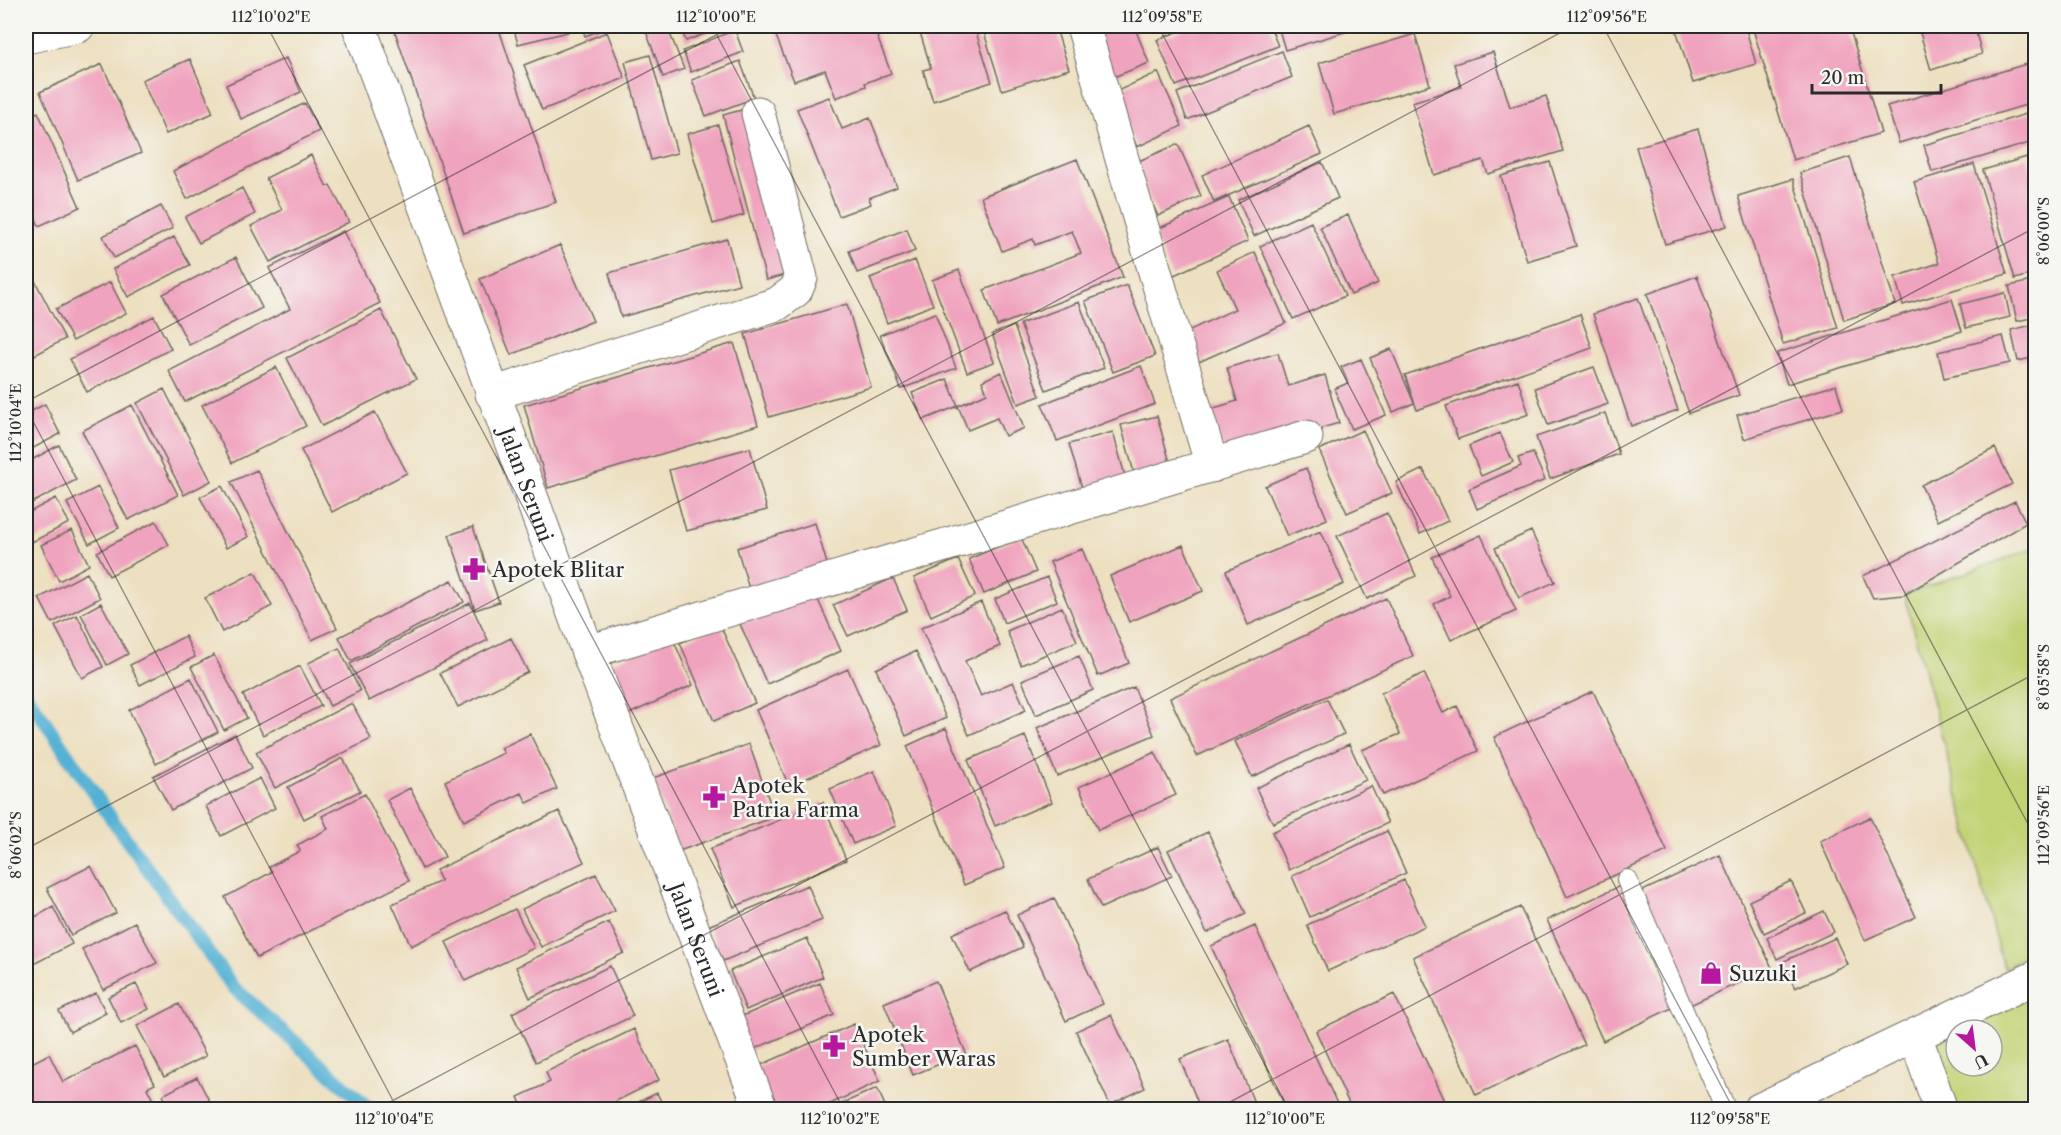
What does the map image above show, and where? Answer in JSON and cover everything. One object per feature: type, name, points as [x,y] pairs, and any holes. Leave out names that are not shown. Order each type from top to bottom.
[{"type":"street","points":[[26,37],[78,26]]},
{"type":"street","name":"Jalan Seruni","points":[[359,26],[492,394],[761,1110]]},
{"type":"street","points":[[1083,26],[1212,466]]},
{"type":"street","points":[[492,394],[777,304],[796,291],[801,278],[759,113]]},
{"type":"street","points":[[588,652],[1306,437]]},
{"type":"street","points":[[1759,1110],[2036,977]]},
{"type":"street","points":[[1915,1035],[1941,1110]]},
{"type":"lane","points":[[1627,880],[1726,1110]]},
{"type":"green space","points":[[2035,548],[2035,953],[2004,968],[1904,595]]},
{"type":"green space","points":[[2035,994],[2035,1109],[1956,1109],[1945,1078],[2004,1078],[2004,1018],[1986,1018]]},
{"type":"green space","points":[[1944,1038],[1944,1076],[1932,1044]]},
{"type":"building","points":[[393,26],[498,26],[556,202],[464,233]]},
{"type":"building","points":[[513,26],[566,26],[568,32],[518,44]]},
{"type":"building","points":[[582,26],[611,26],[585,36]]},
{"type":"building","points":[[644,26],[667,26],[684,69],[663,77]]},
{"type":"building","points":[[680,26],[725,26],[686,41]]},
{"type":"building","points":[[772,26],[873,26],[891,73],[836,98],[825,70],[794,81]]},
{"type":"building","points":[[918,26],[974,26],[992,82],[933,101],[923,70],[931,68]]},
{"type":"building","points":[[982,26],[1055,26],[1069,69],[1002,90]]},
{"type":"building","points":[[1090,26],[1134,26],[1149,63],[1111,78]]},
{"type":"building","points":[[1192,26],[1270,26],[1278,46],[1176,86],[1157,40]]},
{"type":"building","points":[[1278,26],[1347,26],[1348,31],[1285,50]]},
{"type":"building","points":[[1675,26],[1745,26],[1756,64],[1693,83]]},
{"type":"building","points":[[1752,26],[1849,26],[1881,133],[1793,160]]},
{"type":"building","points":[[1918,26],[1974,26],[1982,54],[1931,70]]},
{"type":"building","points":[[735,30],[743,52],[691,72],[683,51]]},
{"type":"building","points":[[607,32],[625,78],[542,110],[524,65]]},
{"type":"building","points":[[1415,34],[1430,85],[1334,114],[1319,63]]},
{"type":"building","points":[[1282,51],[1292,77],[1187,120],[1177,93]]},
{"type":"building","points":[[1493,52],[1510,107],[1546,96],[1563,151],[1488,174],[1483,160],[1434,175],[1412,102],[1461,87],[1454,64]]},
{"type":"building","points":[[650,55],[677,153],[651,160],[625,62]]},
{"type":"building","points":[[286,58],[301,92],[241,119],[226,85]]},
{"type":"building","points":[[190,59],[213,113],[166,134],[142,80]]},
{"type":"building","points":[[740,61],[754,98],[706,116],[692,80]]},
{"type":"building","points":[[2036,61],[2036,102],[1899,143],[1887,106]]},
{"type":"building","points":[[102,64],[141,153],[78,180],[40,92]]},
{"type":"building","points":[[1158,72],[1182,126],[1137,147],[1113,93]]},
{"type":"building","points":[[829,97],[842,129],[870,118],[897,187],[869,198],[871,204],[839,216],[797,109]]},
{"type":"building","points":[[305,103],[319,131],[187,199],[173,171]]},
{"type":"building","points":[[752,107],[796,272],[766,280],[723,115]]},
{"type":"building","points":[[2036,111],[2036,141],[1932,172],[1924,145]]},
{"type":"building","points":[[38,112],[80,207],[39,226],[26,195],[26,118]]},
{"type":"building","points":[[718,125],[744,215],[713,224],[687,134]]},
{"type":"building","points":[[1309,126],[1322,154],[1214,202],[1202,175]]},
{"type":"building","points":[[1698,129],[1727,226],[1665,244],[1636,147]]},
{"type":"building","points":[[1178,144],[1201,196],[1158,216],[1134,163]]},
{"type":"building","points":[[311,155],[327,187],[330,185],[349,222],[270,262],[251,226],[282,210],[266,178]]},
{"type":"building","points":[[1850,157],[1895,304],[1844,320],[1800,173]]},
{"type":"building","points":[[2027,157],[2036,186],[2036,273],[2015,279],[1983,170]]},
{"type":"building","points":[[1077,159],[1123,277],[997,326],[984,290],[1081,253],[1072,231],[1035,245],[1033,239],[1002,251],[981,197]]},
{"type":"building","points":[[1322,162],[1338,198],[1254,236],[1238,200]]},
{"type":"building","points":[[1550,162],[1576,246],[1527,261],[1501,176]]},
{"type":"building","points":[[1974,164],[2007,274],[1903,305],[1895,277],[1939,263],[1914,182]]},
{"type":"building","points":[[1793,179],[1838,328],[1783,344],[1738,196]]},
{"type":"building","points":[[242,188],[255,214],[199,243],[185,217]]},
{"type":"building","points":[[1229,197],[1248,241],[1172,276],[1153,231]]},
{"type":"building","points":[[161,206],[173,228],[114,258],[103,236]]},
{"type":"building","points":[[1348,215],[1378,283],[1351,295],[1320,227]]},
{"type":"building","points":[[1311,222],[1345,296],[1293,319],[1260,246]]},
{"type":"building","points":[[907,229],[915,251],[857,273],[849,251]]},
{"type":"building","points":[[343,231],[380,303],[185,402],[169,371],[290,309],[269,268]]},
{"type":"building","points":[[174,237],[190,265],[128,297],[113,269]]},
{"type":"building","points":[[727,239],[739,284],[621,317],[609,273]]},
{"type":"building","points":[[560,245],[593,321],[511,355],[480,279]]},
{"type":"building","points":[[1255,252],[1286,323],[1192,365],[1179,335],[1235,309],[1217,270]]},
{"type":"building","points":[[236,257],[262,308],[189,345],[163,294]]},
{"type":"building","points":[[915,260],[933,305],[887,323],[870,278]]},
{"type":"building","points":[[959,270],[994,362],[967,372],[932,280]]},
{"type":"building","points":[[32,275],[65,339],[35,355],[26,336],[26,279]]},
{"type":"building","points":[[1697,276],[1739,395],[1689,413],[1647,294]]},
{"type":"building","points":[[2036,280],[2036,317],[2017,321],[2009,286]]},
{"type":"building","points":[[110,282],[126,313],[73,341],[56,309]]},
{"type":"building","points":[[1127,285],[1155,356],[1113,372],[1085,301]]},
{"type":"building","points":[[2005,293],[2010,317],[1966,328],[1960,304]]},
{"type":"building","points":[[1638,298],[1678,410],[1631,426],[1593,314]]},
{"type":"building","points":[[1952,299],[1962,331],[1787,384],[1777,353]]},
{"type":"building","points":[[1079,302],[1104,368],[1046,390],[1020,324]]},
{"type":"building","points":[[847,304],[871,387],[769,417],[745,334]]},
{"type":"building","points":[[381,310],[416,379],[322,426],[287,358]]},
{"type":"building","points":[[935,313],[956,368],[901,389],[880,335]]},
{"type":"building","points":[[1580,314],[1592,348],[1417,410],[1405,375]]},
{"type":"building","points":[[154,316],[171,349],[87,392],[70,359]]},
{"type":"building","points":[[2036,324],[2036,357],[2018,361],[2011,330]]},
{"type":"building","points":[[1014,326],[1040,396],[1018,404],[992,334]]},
{"type":"building","points":[[2003,336],[2010,363],[1944,378],[1938,352]]},
{"type":"building","points":[[734,343],[758,425],[548,488],[524,405]]},
{"type":"building","points":[[1391,349],[1414,403],[1393,412],[1370,358]]},
{"type":"building","points":[[1278,353],[1288,386],[1325,375],[1339,423],[1225,456],[1211,409],[1237,401],[1227,368]]},
{"type":"building","points":[[1361,359],[1386,415],[1352,429],[1334,389],[1348,383],[1341,367]]},
{"type":"building","points":[[1141,366],[1155,404],[1057,441],[1042,404]]},
{"type":"building","points":[[276,367],[306,426],[232,463],[202,405]]},
{"type":"building","points":[[1594,367],[1608,404],[1548,425],[1535,388]]},
{"type":"building","points":[[1001,372],[1024,428],[1005,436],[997,418],[968,430],[958,406],[987,393],[982,381]]},
{"type":"building","points":[[947,379],[958,406],[923,420],[912,393]]},
{"type":"building","points":[[1518,380],[1529,414],[1458,439],[1446,406]]},
{"type":"building","points":[[1836,385],[1843,409],[1744,439],[1737,415]]},
{"type":"building","points":[[164,389],[211,481],[184,495],[137,403]]},
{"type":"building","points":[[45,404],[60,434],[26,452],[26,414]]},
{"type":"building","points":[[132,405],[178,495],[128,520],[82,431]]},
{"type":"building","points":[[375,412],[407,473],[332,512],[301,450]]},
{"type":"building","points":[[1605,413],[1619,454],[1550,479],[1536,437]]},
{"type":"building","points":[[1157,416],[1172,470],[1136,480],[1121,425]]},
{"type":"building","points":[[1363,430],[1392,493],[1347,513],[1319,450]]},
{"type":"building","points":[[1113,432],[1127,483],[1084,495],[1069,444]]},
{"type":"building","points":[[1500,433],[1513,462],[1481,476],[1469,446]]},
{"type":"building","points":[[59,445],[76,480],[26,506],[26,463]]},
{"type":"building","points":[[750,448],[767,510],[686,531],[669,470]]},
{"type":"building","points":[[1995,448],[2012,484],[1938,521],[1921,485]]},
{"type":"building","points":[[1533,453],[1545,480],[1477,509],[1469,489],[1521,466],[1518,458]]},
{"type":"building","points":[[1306,468],[1327,519],[1287,536],[1265,486]]},
{"type":"building","points":[[1423,469],[1448,521],[1420,534],[1396,482]]},
{"type":"building","points":[[257,470],[337,628],[312,640],[231,482]]},
{"type":"building","points":[[222,486],[248,537],[226,548],[200,497]]},
{"type":"building","points":[[98,487],[119,528],[89,544],[67,503]]},
{"type":"building","points":[[56,498],[69,523],[32,542],[26,529],[26,514]]},
{"type":"building","points":[[2015,501],[2026,523],[1904,595],[1873,598],[1863,576]]},
{"type":"building","points":[[1387,513],[1416,576],[1367,599],[1337,536]]},
{"type":"building","points":[[156,521],[169,545],[109,576],[97,552]]},
{"type":"building","points":[[815,523],[828,567],[750,592],[737,548]]},
{"type":"building","name":"Apotek Blitar","points":[[473,527],[499,602],[475,610],[449,535]]},
{"type":"building","points":[[72,530],[89,565],[59,581],[41,545]]},
{"type":"building","points":[[1321,531],[1344,584],[1248,625],[1226,571]]},
{"type":"building","points":[[1531,531],[1555,582],[1519,598],[1495,548]]},
{"type":"building","points":[[1481,535],[1516,611],[1451,640],[1434,604],[1450,596],[1432,557]]},
{"type":"building","points":[[1021,537],[1036,572],[984,594],[969,559]]},
{"type":"building","points":[[1183,545],[1203,591],[1129,622],[1110,576]]},
{"type":"building","points":[[1082,549],[1129,663],[1098,676],[1050,562]]},
{"type":"building","points":[[958,559],[975,596],[931,616],[914,578]]},
{"type":"building","points":[[255,572],[272,606],[222,632],[205,598]]},
{"type":"building","points":[[87,573],[100,598],[52,623],[39,598]]},
{"type":"building","points":[[1047,577],[1057,601],[1004,623],[995,599]]},
{"type":"building","points":[[893,578],[907,610],[848,636],[833,605]]},
{"type":"building","points":[[452,580],[464,602],[351,661],[339,637]]},
{"type":"building","points":[[814,591],[841,651],[767,684],[740,624]]},
{"type":"building","points":[[1386,598],[1413,656],[1197,756],[1170,698]]},
{"type":"building","points":[[981,602],[1000,646],[965,661],[981,696],[1013,682],[1026,710],[969,735],[921,628]]},
{"type":"building","points":[[101,603],[128,654],[107,665],[81,614]]},
{"type":"building","points":[[470,603],[488,640],[369,701],[350,664]]},
{"type":"building","points":[[1062,607],[1077,641],[1021,665],[1007,631]]},
{"type":"building","points":[[77,615],[103,667],[82,678],[55,626]]},
{"type":"building","points":[[720,625],[755,703],[714,721],[680,643]]},
{"type":"building","points":[[185,636],[195,657],[140,685],[130,665]]},
{"type":"building","points":[[672,637],[693,685],[620,718],[598,669]]},
{"type":"building","points":[[511,638],[528,672],[458,707],[440,673]]},
{"type":"building","points":[[339,648],[360,691],[330,706],[308,663]]},
{"type":"building","points":[[916,651],[946,718],[906,736],[876,669]]},
{"type":"building","points":[[214,655],[247,718],[224,730],[191,667]]},
{"type":"building","points":[[1079,656],[1093,690],[1036,715],[1022,680]]},
{"type":"building","points":[[300,666],[321,706],[263,735],[243,695]]},
{"type":"building","points":[[848,669],[881,745],[789,786],[756,710]]},
{"type":"building","points":[[1424,673],[1443,713],[1457,706],[1478,751],[1383,795],[1362,750],[1400,734],[1381,693]]},
{"type":"building","points":[[191,678],[218,732],[156,764],[129,710]]},
{"type":"building","points":[[1134,687],[1154,735],[1057,776],[1037,728]]},
{"type":"building","points":[[1593,691],[1667,851],[1567,897],[1494,737]]},
{"type":"building","points":[[1327,699],[1344,734],[1252,777],[1235,741]]},
{"type":"building","points":[[352,703],[371,739],[275,788],[256,752]]},
{"type":"building","points":[[946,728],[1005,868],[964,885],[907,746]]},
{"type":"building","points":[[235,734],[252,768],[171,810],[153,776]]},
{"type":"building","points":[[530,734],[557,789],[527,803],[522,793],[464,821],[445,781],[504,753],[501,748]]},
{"type":"building","points":[[1025,736],[1052,802],[995,826],[968,760]]},
{"type":"building","name":"Apotek Patria Farma","points":[[749,744],[775,817],[679,851],[653,778]]},
{"type":"building","points":[[1349,744],[1366,780],[1273,823],[1256,788]]},
{"type":"building","points":[[1155,752],[1176,795],[1098,830],[1079,787]]},
{"type":"building","points":[[343,758],[360,791],[304,819],[288,787]]},
{"type":"building","points":[[874,771],[896,826],[853,844],[830,789]]},
{"type":"building","points":[[260,778],[275,808],[221,836],[206,806]]},
{"type":"building","points":[[1371,786],[1388,823],[1289,870],[1272,832]]},
{"type":"building","points":[[410,788],[445,857],[422,869],[387,800]]},
{"type":"building","points":[[365,794],[409,881],[257,958],[225,897],[272,872],[269,867],[300,851],[297,845],[328,829],[322,816]]},
{"type":"building","points":[[823,802],[846,860],[734,907],[710,849]]},
{"type":"building","points":[[559,811],[584,862],[411,946],[392,904],[441,881],[436,870]]},
{"type":"building","points":[[1870,817],[1916,917],[1865,940],[1820,841]]},
{"type":"building","points":[[1387,831],[1406,873],[1310,917],[1292,876]]},
{"type":"building","points":[[1208,832],[1246,914],[1207,933],[1168,850]]},
{"type":"building","points":[[1158,847],[1172,876],[1101,908],[1088,879]]},
{"type":"building","points":[[1720,855],[1772,968],[1690,1005],[1638,893]]},
{"type":"building","points":[[91,866],[116,913],[71,935],[47,888]]},
{"type":"building","points":[[596,874],[615,911],[541,947],[522,909]]},
{"type":"building","points":[[1404,880],[1425,926],[1328,971],[1307,925]]},
{"type":"building","points":[[1791,881],[1806,913],[1764,933],[1749,901]]},
{"type":"building","points":[[808,885],[822,920],[723,961],[708,926]]},
{"type":"building","points":[[1620,886],[1676,1006],[1603,1041],[1547,920]]},
{"type":"building","points":[[1054,898],[1103,1004],[1066,1021],[1017,915]]},
{"type":"building","points":[[53,907],[72,944],[26,968],[26,922]]},
{"type":"building","points":[[1520,907],[1584,1045],[1476,1095],[1413,957]]},
{"type":"building","points":[[515,909],[534,948],[465,981],[446,942]]},
{"type":"building","points":[[1005,910],[1023,947],[970,972],[952,934]]},
{"type":"building","points":[[1824,911],[1834,932],[1777,959],[1767,938]]},
{"type":"building","points":[[135,922],[157,963],[103,990],[82,949]]},
{"type":"building","points":[[609,922],[624,953],[530,998],[516,967]]},
{"type":"building","points":[[1255,926],[1340,1110],[1287,1110],[1211,946]]},
{"type":"building","points":[[807,938],[823,977],[746,1010],[730,971]]},
{"type":"building","points":[[1835,938],[1847,964],[1795,988],[1782,962]]},
{"type":"building","points":[[610,966],[633,1016],[536,1062],[512,1013]]},
{"type":"building","points":[[936,981],[966,1053],[913,1075],[884,1003]]},
{"type":"building","points":[[820,983],[834,1015],[747,1052],[733,1020]]},
{"type":"building","points":[[136,984],[149,1009],[121,1023],[108,997]]},
{"type":"building","points":[[96,993],[106,1013],[70,1032],[59,1011]]},
{"type":"building","points":[[1394,994],[1446,1103],[1432,1110],[1352,1110],[1316,1031]]},
{"type":"building","points":[[179,1004],[206,1056],[164,1077],[137,1026]]},
{"type":"building","points":[[1111,1015],[1145,1088],[1110,1105],[1076,1031]]},
{"type":"building","name":"Apotek Sumber Waras","points":[[854,1024],[880,1081],[817,1110],[770,1110],[752,1069]]},
{"type":"building","points":[[634,1029],[659,1080],[598,1110],[524,1110],[518,1097],[550,1082],[546,1072]]},
{"type":"building","points":[[1228,1039],[1257,1110],[1201,1110],[1180,1059]]},
{"type":"building","points":[[135,1046],[155,1084],[147,1088],[158,1110],[26,1110],[26,1066],[49,1054],[63,1082]]},
{"type":"building","points":[[197,1077],[214,1110],[170,1110],[163,1095]]},
{"type":"building","points":[[877,1088],[887,1110],[828,1110]]},
{"type":"building","points":[[657,1093],[665,1110],[622,1110]]},
{"type":"waterway","points":[[26,694],[113,821],[233,987],[371,1110]]},
{"type":"place","name":"Apotek Blitar","points":[[474,569]]},
{"type":"place","name":"Apotek Patria Farma","points":[[714,797]]},
{"type":"place","name":"Suzuki","points":[[1711,973]]},
{"type":"place","name":"Apotek Sumber Waras","points":[[834,1046]]}]
